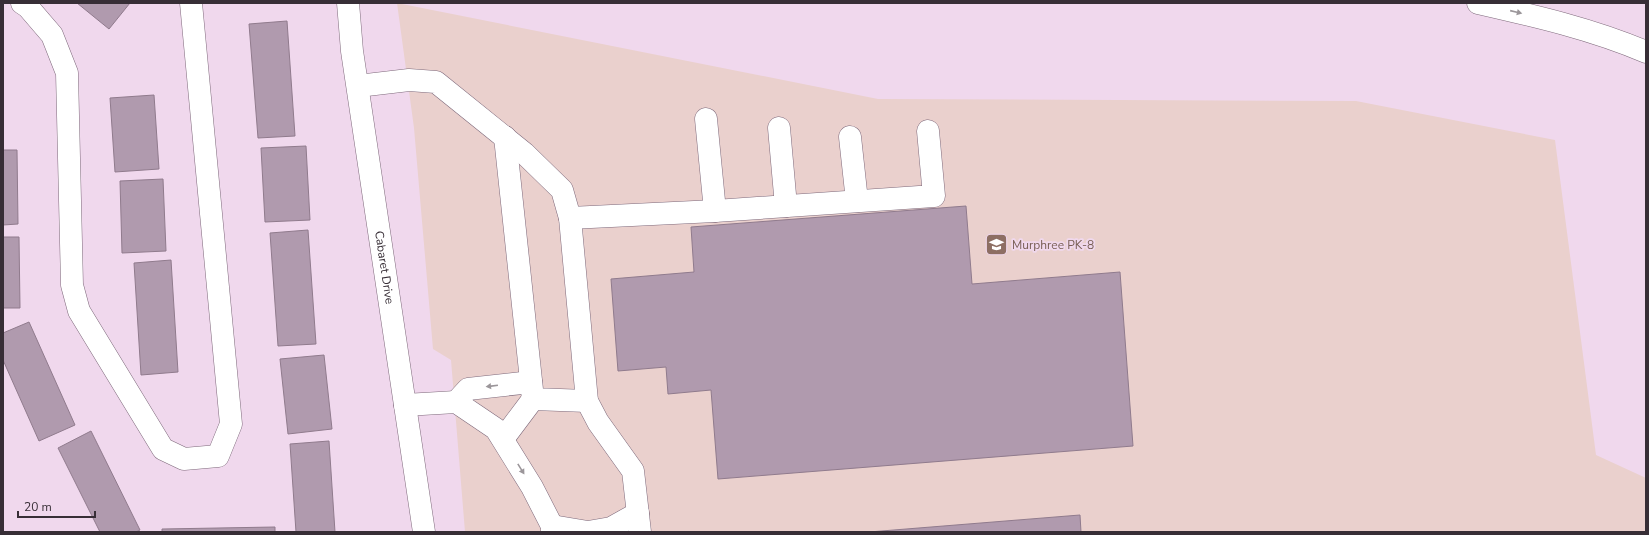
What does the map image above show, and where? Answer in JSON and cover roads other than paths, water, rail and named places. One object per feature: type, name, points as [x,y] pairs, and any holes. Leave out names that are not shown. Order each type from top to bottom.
[{"type":"street","points":[[22,3],[28,7],[52,35],[67,73],[72,285],[78,311],[163,449],[184,459],[218,456],[231,424],[191,3]]},
{"type":"street","name":"Cabaret Drive","points":[[348,3],[358,86],[424,532]]},
{"type":"street","points":[[1478,3],[1551,20],[1627,44],[1646,52]]},
{"type":"street","points":[[358,86],[409,80],[436,82],[524,153],[562,190],[570,218],[587,401],[598,422],[633,471],[639,522],[588,532],[552,529],[532,487],[496,429],[456,402],[406,405]]},
{"type":"street","points":[[706,119],[715,211]]},
{"type":"street","points":[[780,128],[786,206]]},
{"type":"street","points":[[570,218],[715,211],[934,196],[928,131]]},
{"type":"street","points":[[503,439],[532,391],[505,137]]},
{"type":"street","points":[[850,137],[857,201]]},
{"type":"street","points":[[456,402],[468,389],[532,391],[587,401]]},
{"type":"place","name":"Murphree PK-8","points":[[996,245]]}]
